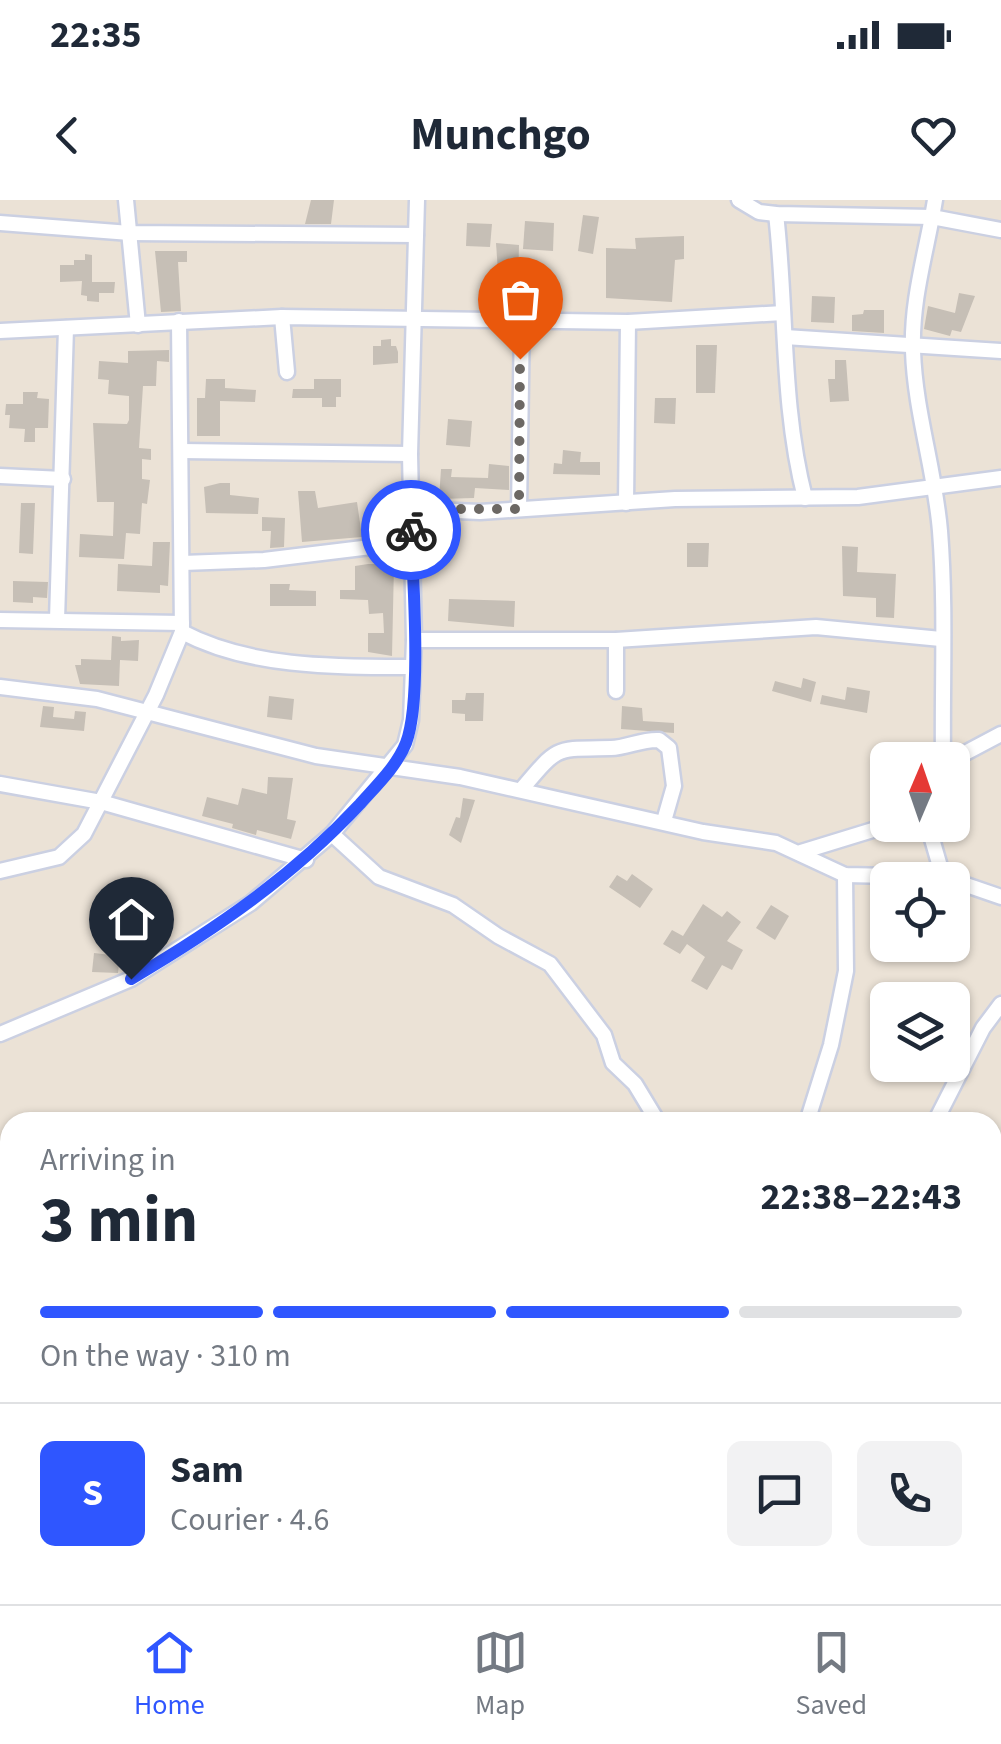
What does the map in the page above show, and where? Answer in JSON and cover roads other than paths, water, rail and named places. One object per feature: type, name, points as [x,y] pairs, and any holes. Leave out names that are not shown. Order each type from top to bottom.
[{"type":"street","points":[[126,200],[138,324]]},
{"type":"street","points":[[0,1034],[131,979],[228,919],[306,860],[332,834],[391,768],[409,734],[414,640],[410,454],[416,200]]},
{"type":"street","points":[[739,200],[758,212],[932,217],[1001,230]]},
{"type":"street","points":[[935,200],[916,296],[912,348],[920,426],[936,489],[943,742]]},
{"type":"street","points":[[776,214],[795,458],[805,498]]},
{"type":"street","points":[[0,224],[130,232],[416,235]]},
{"type":"street","points":[[0,331],[282,317],[628,322],[783,313]]},
{"type":"street","points":[[282,317],[287,372]]},
{"type":"street","points":[[519,509],[522,320]]},
{"type":"street","points":[[0,871],[58,858],[84,834],[146,714],[182,627],[179,322]]},
{"type":"street","points":[[626,502],[628,322]]},
{"type":"street","points":[[57,620],[66,328]]},
{"type":"street","points":[[785,337],[1001,351]]},
{"type":"street","points":[[182,451],[410,454]]},
{"type":"street","points":[[0,476],[64,479]]},
{"type":"street","points":[[410,509],[519,509],[891,495],[1001,478]]},
{"type":"street","points":[[183,562],[264,560],[412,542]]},
{"type":"street","points":[[0,620],[182,627],[207,645],[238,654],[412,668]]},
{"type":"street","points":[[414,640],[616,640],[816,627],[942,639]]},
{"type":"street","points":[[616,640],[616,691]]},
{"type":"street","points":[[0,687],[97,699],[316,756],[521,790],[703,832],[776,843],[846,875],[870,875]]},
{"type":"street","points":[[970,750],[1001,734]]},
{"type":"street","points":[[521,790],[549,757],[561,751],[659,740],[669,748],[674,776],[664,821]]},
{"type":"street","points":[[0,784],[101,802],[306,860]]},
{"type":"street","points":[[801,852],[870,831]]},
{"type":"street","points":[[332,834],[379,877],[453,905],[498,936],[550,964],[604,1035],[613,1063],[635,1084],[652,1112]]},
{"type":"street","points":[[809,1112],[830,1046],[846,971],[846,875]]},
{"type":"street","points":[[970,886],[1001,897]]},
{"type":"street","points":[[940,1112],[983,1028],[1001,1004]]}]
